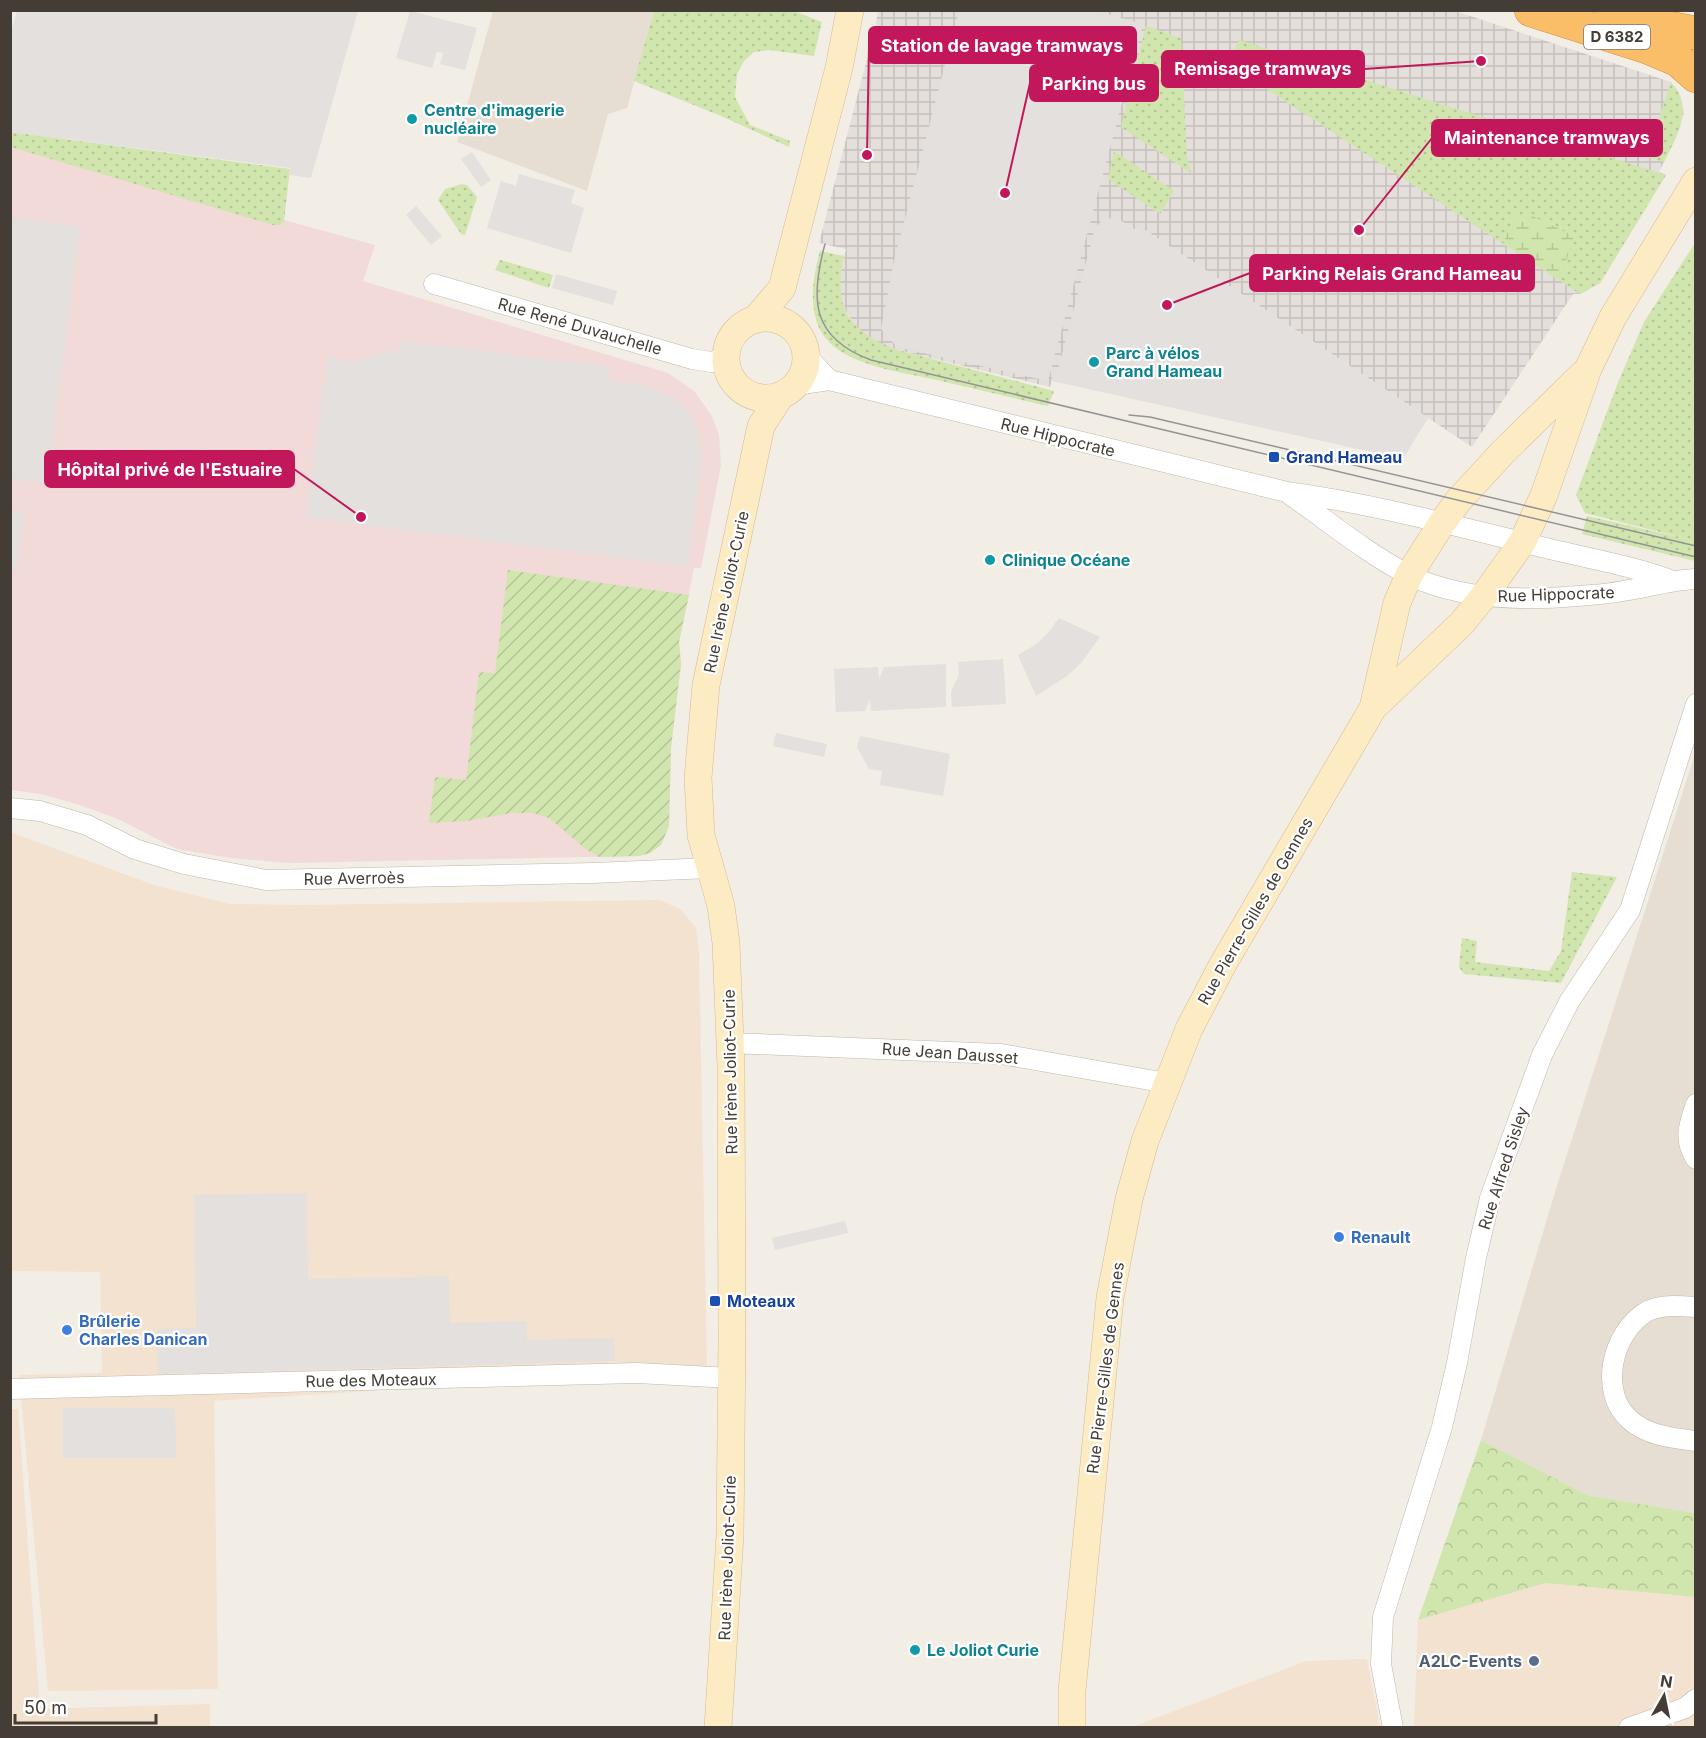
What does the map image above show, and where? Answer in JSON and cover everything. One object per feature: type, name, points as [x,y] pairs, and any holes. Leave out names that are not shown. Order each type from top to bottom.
[{"type":"highway","name":"D 6382","points":[[1531,10],[1647,47],[1678,60],[1695,76]]},
{"type":"highway","name":"D 6382","points":[[1606,10],[1653,25],[1695,33]]},
{"type":"main road","points":[[796,331],[777,320],[755,320],[746,324],[732,338],[726,358],[729,373],[737,386],[750,395],[766,398],[789,390],[806,366],[803,342],[786,312],[782,288],[831,98],[850,10]]},
{"type":"main road","name":"Rue Pierre-Gilles de Gennes","points":[[1072,1728],[1072,1691],[1110,1298],[1129,1199],[1145,1141],[1167,1083],[1189,1029],[1223,964],[1373,708],[1462,623],[1523,541],[1544,495],[1588,369],[1613,317],[1695,181]]},
{"type":"main road","points":[[755,320],[782,288]]},
{"type":"main road","name":"Rue Pierre-Gilles de Gennes","points":[[1373,708],[1396,603],[1409,574],[1458,501],[1504,451],[1588,369]]},
{"type":"main road","name":"Rue Irène Joliot-Curie","points":[[718,1728],[730,1535],[732,1313],[730,1042],[726,943],[721,906],[701,835],[698,778],[706,685],[760,426],[789,390]]},
{"type":"main road","name":"Rue Irène Joliot-Curie","points":[[750,395],[760,426]]},
{"type":"main road","name":"Rue Pierre-Gilles de Gennes","points":[[1064,1728],[1072,1691]]},
{"type":"street","name":"Rue René Duvauchelle","points":[[434,284],[692,359],[711,362],[726,358]]},
{"type":"street","points":[[806,355],[829,380]]},
{"type":"street","name":"Rue Hippocrate","points":[[789,390],[829,380],[1287,492],[1318,496],[1637,568],[1673,581]]},
{"type":"street","name":"Rue Hippocrate","points":[[1287,492],[1385,561],[1409,574],[1438,585],[1484,596],[1576,597],[1695,579]]},
{"type":"street","name":"Rue Alfred Sisley","points":[[1393,1728],[1380,1665],[1383,1617],[1442,1427],[1490,1198],[1542,1055],[1569,1002],[1630,910],[1695,708]]},
{"type":"street","name":"Rue Averroès","points":[[10,808],[40,811],[87,825],[135,849],[184,864],[266,880],[593,873],[710,868]]},
{"type":"street","name":"Rue Jean Dausset","points":[[730,1042],[1001,1054],[1167,1083]]},
{"type":"street","points":[[1695,1104],[1688,1127],[1688,1144],[1695,1158]]},
{"type":"street","points":[[1695,1307],[1667,1306],[1647,1311],[1633,1322],[1618,1343],[1612,1369],[1613,1390],[1620,1408],[1630,1420],[1647,1431],[1670,1438],[1695,1441]]},
{"type":"street","name":"Rue des Moteaux","points":[[10,1389],[637,1373],[731,1378]]},
{"type":"street","points":[[1629,1728],[1685,1708],[1695,1700]]},
{"type":"shaded area","points":[[17,10],[358,11],[311,178],[289,175],[290,168],[11,132],[11,32]]},
{"type":"shaded area","points":[[410,11],[477,28],[465,70],[440,64],[443,53],[437,52],[432,68],[396,58]]},
{"type":"shaded area","points":[[493,11],[654,11],[627,108],[608,114],[587,191],[457,142]]},
{"type":"shaded area","points":[[878,11],[1455,11],[1671,82],[1680,94],[1684,112],[1679,131],[1659,172],[1666,175],[1600,283],[1580,294],[1573,294],[1472,447],[1145,230],[1142,234],[1116,218],[1056,377],[1053,376],[1050,387],[898,350],[877,343],[865,335],[846,311],[840,293],[840,275],[846,249],[819,243]]},
{"type":"shaded area","points":[[959,11],[1097,11],[1143,24],[1048,381],[897,347],[881,329],[894,261]]},
{"type":"shaded area","points":[[10,145],[375,245],[363,281],[668,373],[695,392],[712,416],[719,435],[721,465],[701,568],[694,568],[679,642],[681,664],[671,747],[669,826],[661,845],[650,853],[639,856],[287,863],[231,858],[177,849],[118,819],[80,805],[41,794],[11,790]]},
{"type":"shaded area","points":[[472,152],[491,180],[481,187],[461,159]]},
{"type":"shaded area","points":[[519,174],[575,190],[571,203],[584,208],[571,253],[487,228],[501,181],[516,186]]},
{"type":"shaded area","points":[[416,206],[442,236],[431,245],[406,215]]},
{"type":"shaded area","points":[[11,218],[80,227],[47,484],[11,479]]},
{"type":"shaded area","points":[[1116,218],[1141,234],[1145,230],[1428,418],[1403,459],[1052,381],[1053,376],[1056,377],[1095,228],[1103,219]]},
{"type":"shaded area","points":[[556,274],[617,291],[613,305],[552,288]]},
{"type":"shaded area","points":[[400,340],[610,367],[608,380],[646,385],[681,402],[698,430],[702,462],[687,566],[306,518],[328,353],[338,360],[355,362],[387,351],[398,353]]},
{"type":"shaded area","points":[[11,510],[25,512],[16,570],[11,569]]},
{"type":"shaded area","points":[[1059,618],[1100,637],[1081,663],[1067,676],[1036,696],[1018,655],[1035,645]]},
{"type":"shaded area","points":[[1003,659],[1006,704],[952,707],[951,692],[959,675],[958,662]]},
{"type":"shaded area","points":[[946,664],[946,707],[871,711],[870,699],[865,711],[836,712],[834,669],[878,667],[879,679],[884,667]]},
{"type":"shaded area","points":[[776,733],[827,744],[824,757],[773,746]]},
{"type":"shaded area","points":[[860,736],[950,754],[943,796],[880,785],[882,771],[869,769],[857,747]]},
{"type":"shaded area","points":[[1695,754],[1695,1513],[1587,1495],[1481,1440],[1555,1192]]},
{"type":"shaded area","points":[[10,832],[154,885],[230,904],[660,900],[680,909],[696,928],[699,953],[707,1369],[214,1401],[218,1689],[48,1691],[19,1375],[102,1373],[100,1272],[11,1271]]},
{"type":"shaded area","points":[[306,1193],[308,1279],[449,1276],[450,1323],[526,1321],[527,1340],[614,1338],[615,1361],[158,1374],[157,1329],[196,1328],[194,1195]]},
{"type":"shaded area","points":[[845,1221],[848,1233],[775,1250],[772,1238]]},
{"type":"shaded area","points":[[63,1408],[175,1408],[176,1458],[63,1458]]},
{"type":"shaded area","points":[[10,1409],[18,1409],[40,1709],[210,1704],[210,1727],[11,1727]]},
{"type":"shaded area","points":[[1546,1583],[1695,1597],[1695,1727],[1414,1728],[1418,1620]]},
{"type":"shaded area","points":[[1367,1659],[1380,1727],[1132,1727],[1306,1661]]},
{"type":"green space","points":[[654,11],[794,11],[822,22],[814,56],[769,50],[754,52],[744,61],[737,74],[735,97],[750,125],[790,141],[789,147],[721,116],[634,81]]},
{"type":"green space","points":[[1146,26],[1181,38],[1187,156],[1191,173],[1121,127]]},
{"type":"green space","points":[[1239,40],[1666,175],[1600,283],[1580,294],[1227,63]]},
{"type":"green space","points":[[1671,82],[1678,92],[1682,111],[1678,132],[1664,162],[1646,157]]},
{"type":"green space","points":[[11,132],[290,169],[284,221],[280,225],[273,225],[11,147]]},
{"type":"green space","points":[[1114,151],[1174,191],[1160,214],[1108,179]]},
{"type":"green space","points":[[462,184],[467,185],[477,197],[465,235],[461,234],[438,200],[445,189]]},
{"type":"green space","points":[[1528,214],[1574,236],[1560,281],[1503,244],[1514,216]]},
{"type":"green space","points":[[1695,243],[1695,561],[1582,534],[1587,516],[1692,540],[1585,513],[1576,495],[1617,385],[1644,322]]},
{"type":"green space","points":[[820,251],[844,256],[841,274],[843,304],[848,316],[868,335],[898,350],[1054,391],[1048,406],[882,368],[839,351],[822,332],[814,310],[813,286]]},
{"type":"green space","points":[[500,260],[553,275],[549,288],[495,270]]},
{"type":"green space","points":[[508,570],[689,595],[679,642],[681,664],[671,747],[669,826],[661,845],[650,853],[639,856],[599,857],[587,850],[549,818],[533,813],[512,813],[467,821],[429,823],[435,777],[466,780],[479,672],[495,673]]},
{"type":"green space","points":[[1572,872],[1617,877],[1561,983],[1464,974],[1459,967],[1462,938],[1477,941],[1475,962],[1549,971],[1561,951]]},
{"type":"green space","points":[[1481,1440],[1587,1495],[1695,1513],[1695,1597],[1546,1583],[1418,1620]]},
{"type":"tram line","points":[[825,244],[817,282],[820,314],[826,328],[836,340],[851,351],[871,360],[1696,557]]},
{"type":"tram line","points":[[1129,415],[1150,417],[1696,546]]},
{"type":"place","name":"Remisage tramways","points":[[1481,61]]},
{"type":"place","name":"Centre d'imagerie nucléaire","points":[[412,119]]},
{"type":"place","name":"Station de lavage tramways","points":[[867,155]]},
{"type":"place","name":"Parking bus","points":[[1005,193]]},
{"type":"place","name":"Maintenance tramways","points":[[1359,230]]},
{"type":"place","name":"Parking Relais Grand Hameau","points":[[1167,305]]},
{"type":"place","name":"Parc à vélos Grand Hameau","points":[[1094,362]]},
{"type":"place","name":"Grand Hameau","points":[[1274,457]]},
{"type":"place","name":"Hôpital privé de l'Estuaire","points":[[361,517]]},
{"type":"place","name":"Clinique Océane","points":[[990,560]]},
{"type":"place","name":"Renault","points":[[1339,1237]]},
{"type":"place","name":"Moteaux","points":[[715,1301]]},
{"type":"place","name":"Brûlerie Charles Danican","points":[[67,1330]]},
{"type":"place","name":"Le Joliot Curie","points":[[915,1650]]},
{"type":"place","name":"A2LC-Events","points":[[1534,1661]]}]
